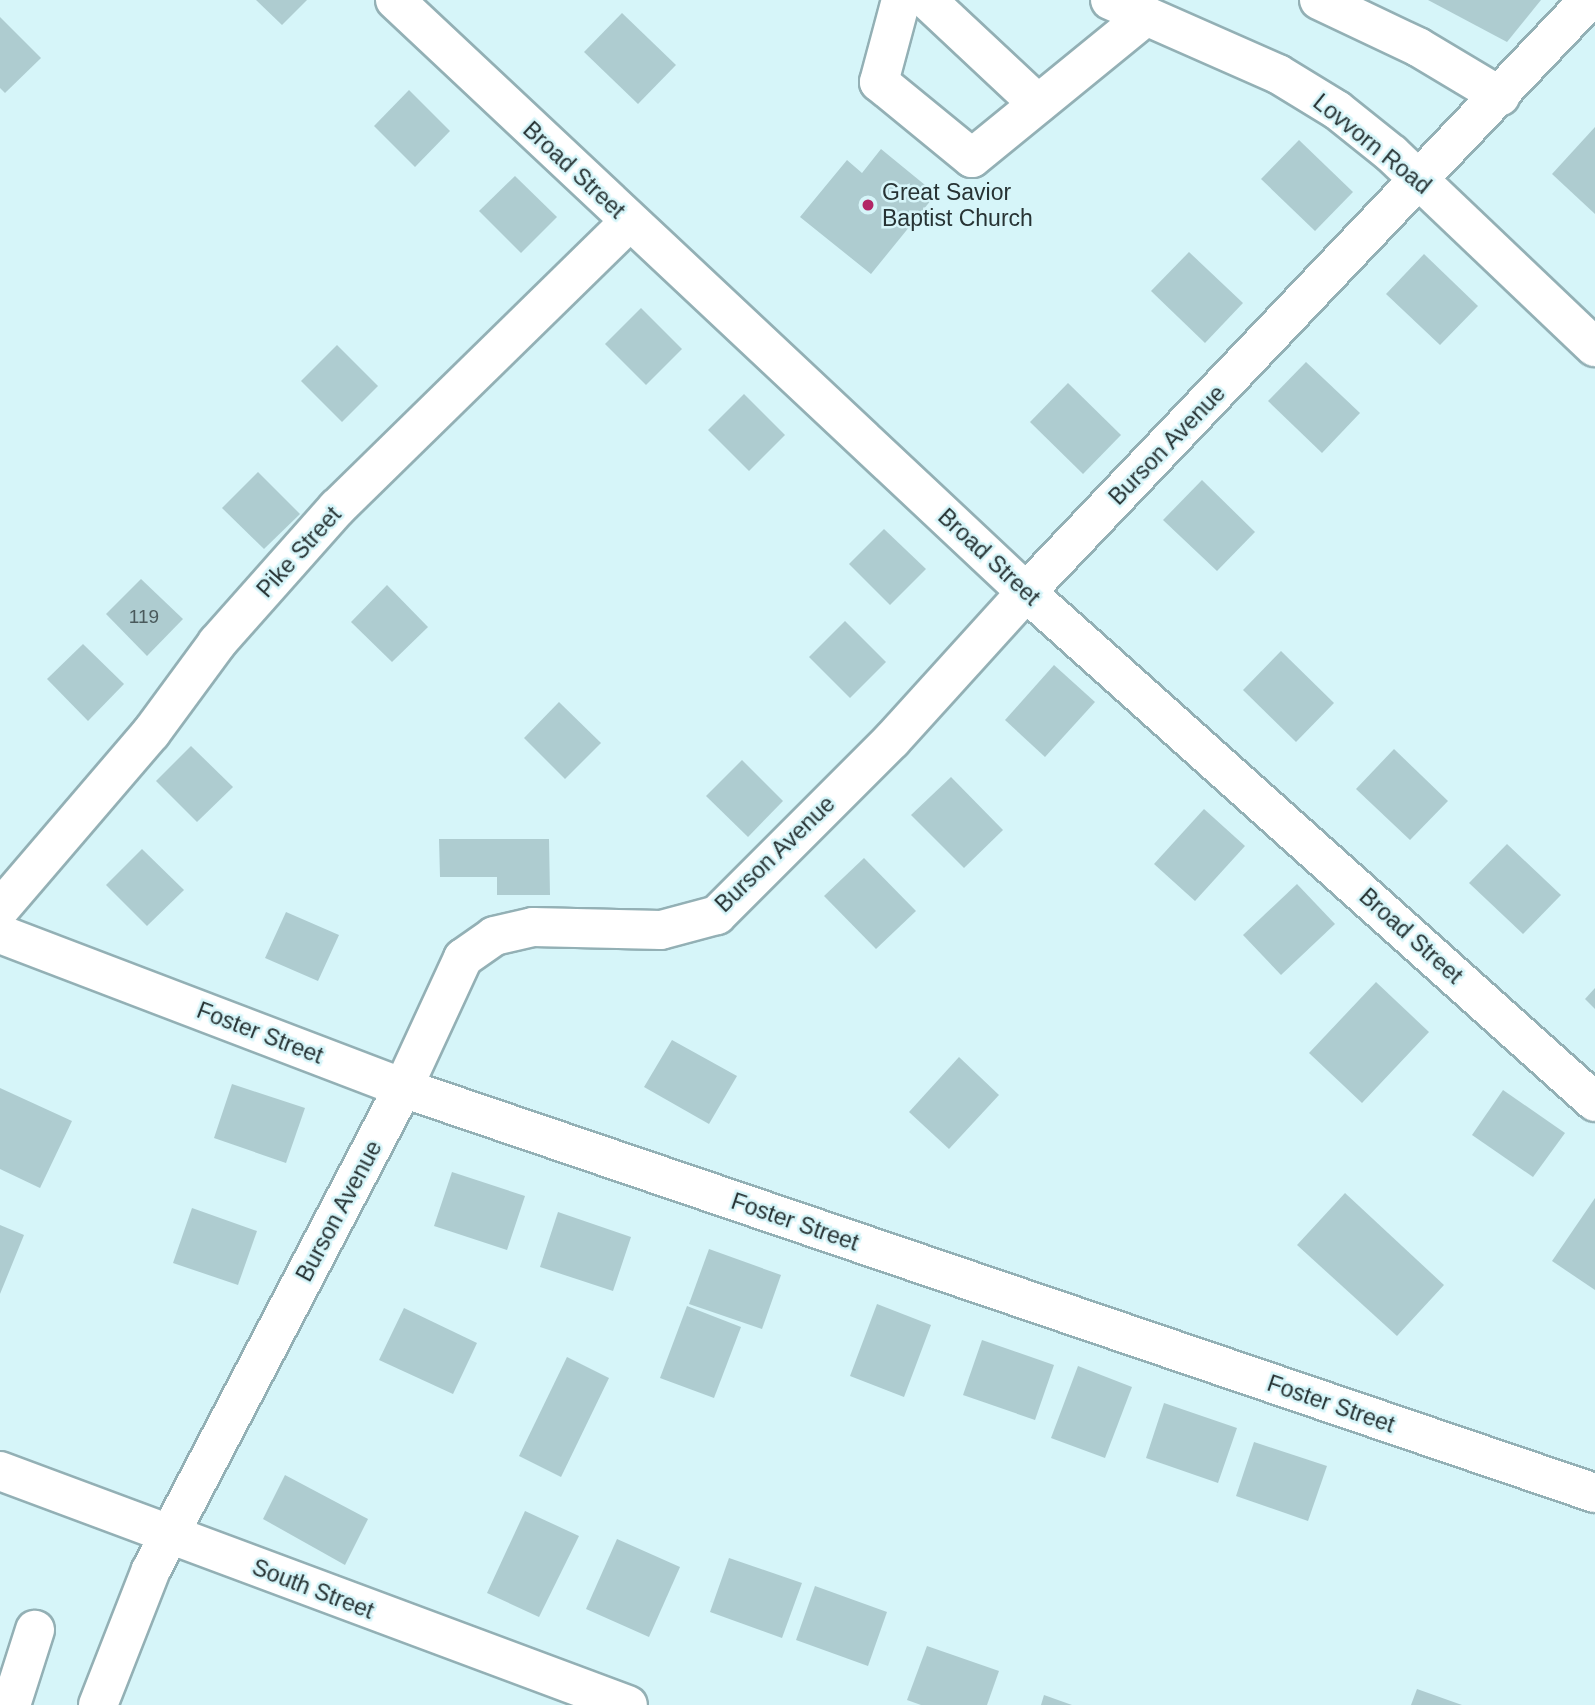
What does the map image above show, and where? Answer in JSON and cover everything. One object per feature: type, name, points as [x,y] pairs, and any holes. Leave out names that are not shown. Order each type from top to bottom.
[{"type":"street","name":"Broad Street","points":[[395,0],[1026,592],[1595,1102]]},
{"type":"street","points":[[901,0],[879,82],[972,158],[1146,16]]},
{"type":"street","points":[[927,0],[1038,104]]},
{"type":"street","name":"Lovvorn Road","points":[[1110,0],[1278,74],[1325,103],[1421,180],[1595,346]]},
{"type":"street","points":[[1319,0],[1418,47],[1500,96]]},
{"type":"street","name":"Burson Avenue","points":[[99,1705],[127,1626],[170,1534],[403,1088],[463,958],[494,936],[533,927],[661,930],[716,915],[892,740],[1026,592],[1421,180],[1589,0]]},
{"type":"street","name":"Pike Street","points":[[0,909],[150,733],[217,643],[337,508],[629,222]]},
{"type":"street","name":"Foster Street","points":[[0,933],[403,1088],[1595,1493]]},
{"type":"street","name":"South Street","points":[[0,1471],[628,1705]]},
{"type":"street","points":[[11,1705],[35,1630]]},
{"type":"building","points":[[256,0],[307,0],[282,25]]},
{"type":"building","points":[[1428,0],[1541,0],[1507,42]]},
{"type":"building","points":[[622,13],[676,65],[638,104],[584,52]]},
{"type":"building","points":[[0,17],[41,58],[5,93],[0,88]]},
{"type":"building","points":[[409,90],[450,131],[415,167],[374,126]]},
{"type":"building","points":[[1595,127],[1595,214],[1552,174]]},
{"type":"building","points":[[1299,140],[1353,192],[1315,231],[1261,179]]},
{"type":"building","name":"Great Savior Baptist Church","points":[[881,149],[936,194],[871,274],[800,217],[847,160],[862,173]]},
{"type":"building","points":[[515,176],[557,217],[521,253],[479,211]]},
{"type":"building","points":[[1189,252],[1243,303],[1205,343],[1151,291]]},
{"type":"building","points":[[1424,254],[1478,306],[1440,345],[1386,294]]},
{"type":"building","points":[[641,308],[682,349],[646,385],[605,344]]},
{"type":"building","points":[[337,345],[378,386],[342,422],[301,381]]},
{"type":"building","points":[[1306,362],[1360,413],[1322,453],[1268,401]]},
{"type":"building","points":[[1068,383],[1121,435],[1083,474],[1030,422]]},
{"type":"building","points":[[744,394],[785,435],[749,471],[708,430]]},
{"type":"building","points":[[258,472],[300,514],[264,549],[222,508]]},
{"type":"building","points":[[1202,480],[1255,532],[1217,571],[1163,520]]},
{"type":"building","points":[[884,529],[926,569],[890,605],[849,564]]},
{"type":"building","points":[[141,579],[183,619],[147,656],[106,614]]},
{"type":"building","points":[[387,585],[428,627],[392,662],[351,622]]},
{"type":"building","points":[[845,621],[886,662],[850,698],[809,657]]},
{"type":"building","points":[[83,644],[124,684],[88,721],[47,679]]},
{"type":"building","points":[[1281,651],[1334,703],[1296,742],[1243,690]]},
{"type":"building","points":[[1054,665],[1095,702],[1045,757],[1005,720]]},
{"type":"building","points":[[559,702],[601,743],[565,779],[524,738]]},
{"type":"building","points":[[191,746],[233,787],[197,822],[156,781]]},
{"type":"building","points":[[1394,749],[1448,801],[1410,840],[1356,789]]},
{"type":"building","points":[[742,760],[783,801],[748,837],[706,796]]},
{"type":"building","points":[[951,777],[1003,830],[964,868],[911,815]]},
{"type":"building","points":[[1204,809],[1245,846],[1195,901],[1154,864]]},
{"type":"building","points":[[439,839],[549,839],[550,895],[497,895],[497,877],[440,877]]},
{"type":"building","points":[[1507,844],[1561,895],[1523,934],[1469,883]]},
{"type":"building","points":[[142,849],[184,890],[147,926],[106,885]]},
{"type":"building","points":[[864,858],[916,911],[876,949],[824,896]]},
{"type":"building","points":[[1297,884],[1335,924],[1281,975],[1243,935]]},
{"type":"building","points":[[286,912],[339,935],[318,981],[265,958]]},
{"type":"building","points":[[1376,982],[1429,1032],[1362,1103],[1309,1053]]},
{"type":"building","points":[[1595,988],[1595,1009],[1585,999]]},
{"type":"building","points":[[672,1040],[737,1076],[709,1124],[644,1087]]},
{"type":"building","points":[[959,1057],[999,1095],[949,1149],[909,1112]]},
{"type":"building","points":[[232,1084],[305,1108],[286,1163],[214,1138]]},
{"type":"building","points":[[0,1088],[72,1121],[40,1188],[0,1169]]},
{"type":"building","points":[[1503,1090],[1565,1133],[1533,1177],[1472,1135]]},
{"type":"building","points":[[452,1172],[525,1196],[507,1250],[434,1226]]},
{"type":"building","points":[[1345,1193],[1444,1285],[1397,1336],[1297,1245]]},
{"type":"building","points":[[1595,1198],[1595,1290],[1552,1261]]},
{"type":"building","points":[[192,1208],[257,1231],[238,1285],[173,1263]]},
{"type":"building","points":[[558,1212],[631,1237],[613,1291],[540,1267]]},
{"type":"building","points":[[0,1225],[24,1235],[0,1294]]},
{"type":"building","points":[[709,1249],[781,1275],[762,1329],[689,1304]]},
{"type":"building","points":[[877,1304],[931,1325],[904,1397],[850,1376]]},
{"type":"building","points":[[687,1306],[741,1327],[714,1398],[660,1378]]},
{"type":"building","points":[[404,1308],[477,1343],[453,1394],[379,1360]]},
{"type":"building","points":[[982,1340],[1054,1365],[1035,1420],[963,1395]]},
{"type":"building","points":[[567,1357],[609,1378],[561,1477],[519,1456]]},
{"type":"building","points":[[1078,1366],[1132,1387],[1105,1458],[1051,1438]]},
{"type":"building","points":[[1164,1403],[1237,1428],[1218,1483],[1146,1458]]},
{"type":"building","points":[[1254,1442],[1327,1466],[1308,1521],[1236,1496]]},
{"type":"building","points":[[285,1475],[368,1519],[345,1565],[263,1519]]},
{"type":"building","points":[[525,1511],[579,1536],[539,1617],[487,1593]]},
{"type":"building","points":[[617,1539],[680,1567],[649,1637],[586,1609]]},
{"type":"building","points":[[729,1558],[802,1583],[782,1638],[710,1612]]},
{"type":"building","points":[[815,1586],[887,1612],[868,1666],[796,1640]]},
{"type":"building","points":[[927,1646],[999,1671],[987,1705],[921,1705],[907,1700]]},
{"type":"building","points":[[1417,1689],[1462,1705],[1411,1705]]},
{"type":"building","points":[[1044,1695],[1072,1705],[1041,1705]]},
{"type":"place","name":"Great Savior Baptist Church","points":[[868,205]]}]
